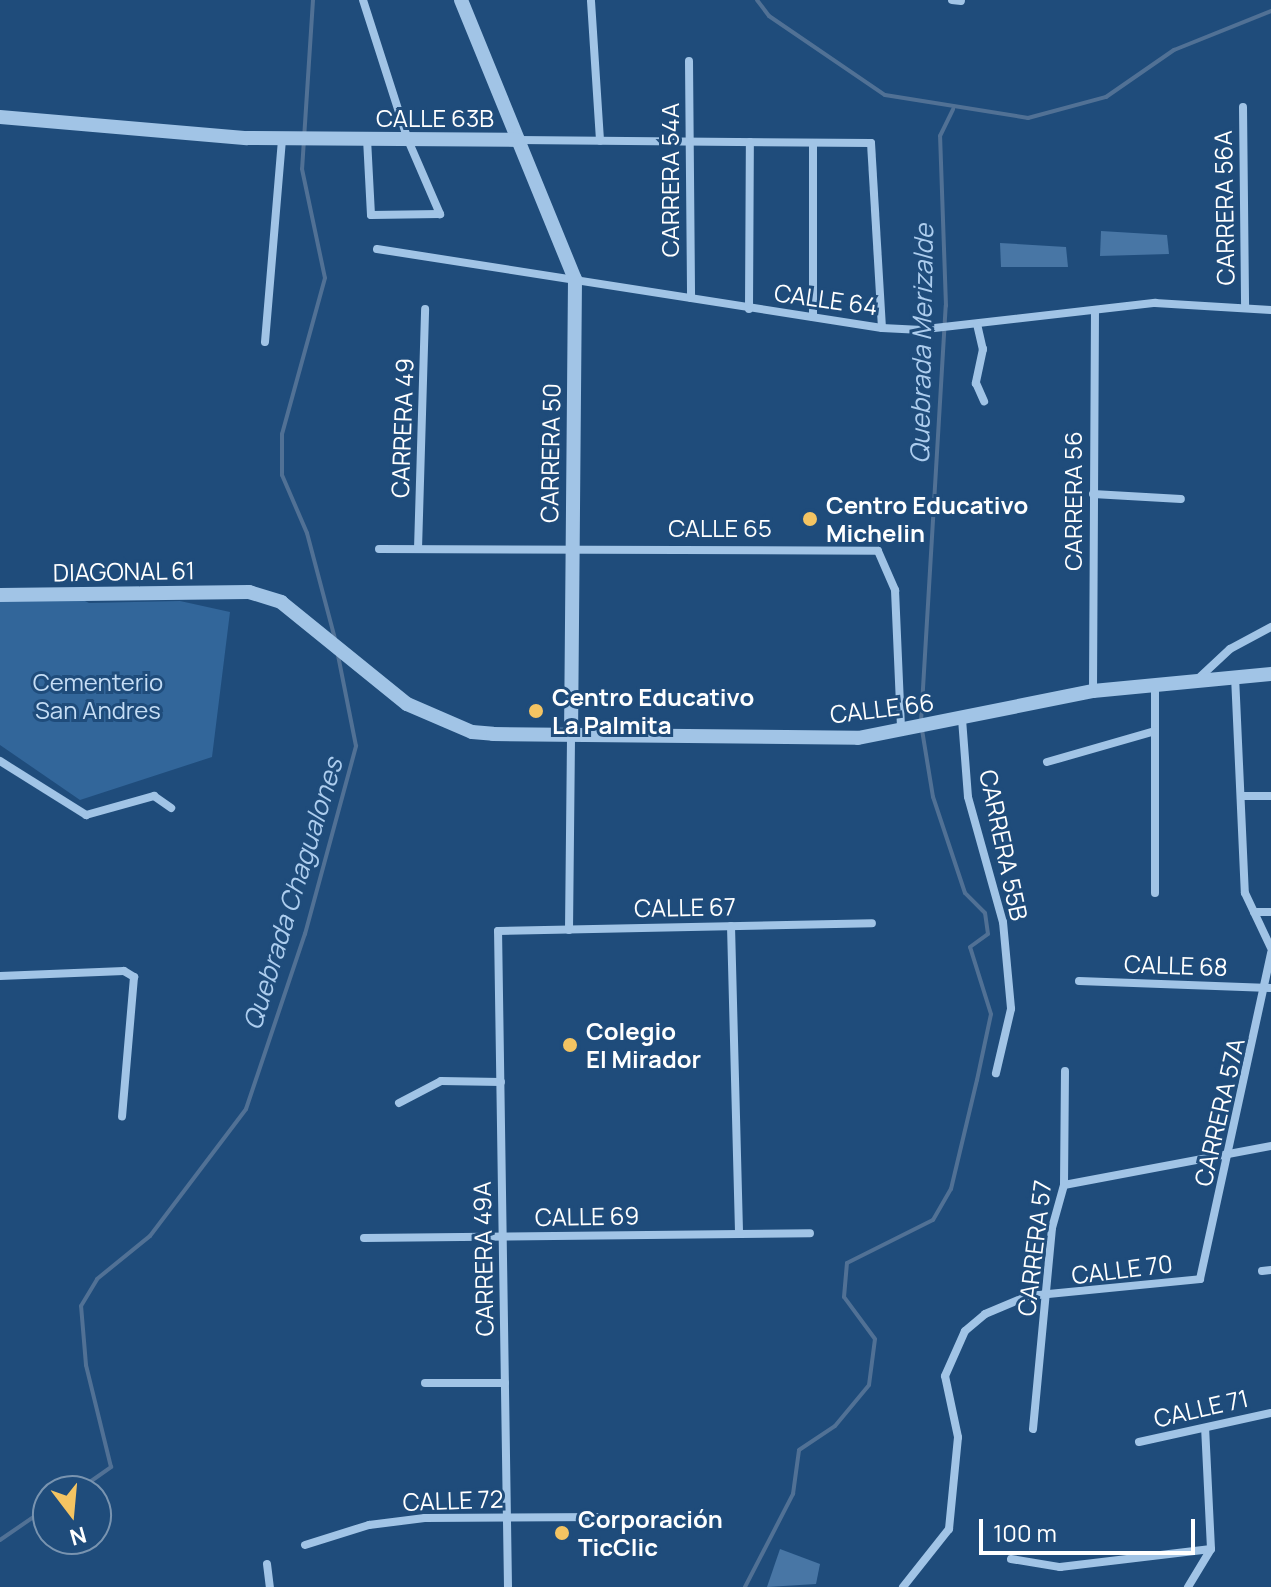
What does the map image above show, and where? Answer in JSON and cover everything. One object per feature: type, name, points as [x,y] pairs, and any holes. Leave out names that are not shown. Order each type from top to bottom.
[{"type":"street","points":[[363,0],[408,140],[440,214],[371,215],[367,139]]},
{"type":"street","name":"CARRERA 50","points":[[461,0],[575,279],[570,548],[569,930]]},
{"type":"street","points":[[952,0],[961,1]]},
{"type":"street","points":[[591,1],[600,141]]},
{"type":"street","name":"CARRERA 54A","points":[[689,61],[691,298]]},
{"type":"street","name":"CARRERA 56A","points":[[1243,107],[1245,307]]},
{"type":"street","name":"CALLE 63B","points":[[0,117],[289,140],[871,143],[882,328]]},
{"type":"street","points":[[265,342],[289,140]]},
{"type":"street","points":[[749,309],[750,142]]},
{"type":"street","points":[[813,143],[813,317]]},
{"type":"street","name":"CALLE 64","points":[[377,249],[882,328],[935,328],[1155,303],[1271,310]]},
{"type":"street","name":"CARRERA 49","points":[[418,549],[425,309]]},
{"type":"street","name":"CARRERA 56","points":[[1093,691],[1095,311]]},
{"type":"street","points":[[977,324],[983,349],[976,383],[984,401]]},
{"type":"street","points":[[1093,494],[1181,499]]},
{"type":"street","name":"CALLE 65","points":[[379,549],[878,551],[888,561],[895,590],[902,729]]},
{"type":"street","name":"CALLE 66","points":[[249,592],[281,602],[407,704],[472,732],[858,738],[1093,691],[1200,677],[1271,674]]},
{"type":"street","name":"DIAGONAL 61","points":[[0,595],[249,592]]},
{"type":"street","points":[[1200,677],[1230,649],[1271,627]]},
{"type":"street","name":"CARRERA 57A","points":[[1200,1279],[1270,988],[1271,951],[1245,893],[1235,676]]},
{"type":"street","points":[[1155,682],[1155,893]]},
{"type":"street","name":"CARRERA 55B","points":[[962,719],[968,797],[1003,922],[1011,1009],[996,1073]]},
{"type":"street","points":[[1047,762],[1157,728]]},
{"type":"street","points":[[0,761],[86,815],[154,796],[171,808]]},
{"type":"street","points":[[1241,796],[1271,796]]},
{"type":"street","points":[[1254,912],[1271,912]]},
{"type":"street","name":"CALLE 67","points":[[498,931],[872,923]]},
{"type":"street","points":[[731,926],[739,1234]]},
{"type":"street","name":"CARRERA 49A","points":[[498,931],[508,1587]]},
{"type":"street","points":[[0,976],[124,971],[134,977],[122,1116]]},
{"type":"street","name":"CALLE 68","points":[[1079,981],[1270,988]]},
{"type":"street","name":"CARRERA 57","points":[[1033,1429],[1054,1217],[1064,1185],[1065,1071]]},
{"type":"street","points":[[399,1103],[441,1081],[501,1082]]},
{"type":"street","points":[[1064,1185],[1271,1146]]},
{"type":"street","name":"CALLE 69","points":[[364,1238],[810,1233]]},
{"type":"street","name":"CALLE 70","points":[[903,1587],[949,1529],[958,1437],[945,1376],[953,1348],[972,1324],[999,1307],[1028,1296],[1048,1297],[1200,1279]]},
{"type":"street","points":[[425,1383],[505,1383]]},
{"type":"street","name":"CALLE 71","points":[[1139,1442],[1271,1413]]},
{"type":"street","points":[[1188,1587],[1211,1549],[1205,1428]]},
{"type":"street","name":"CALLE 72","points":[[305,1545],[369,1525],[605,1517]]},
{"type":"street","points":[[1011,1559],[1060,1567],[1211,1549]]},
{"type":"street","points":[[267,1564],[270,1587]]},
{"type":"green space","name":"Cementerio San Andres","points":[[71,594],[89,603],[180,601],[230,612],[212,757],[80,800],[0,745],[0,598]]},
{"type":"building","points":[[1101,231],[1167,235],[1169,254],[1100,256]]},
{"type":"building","points":[[1000,243],[1066,247],[1068,267],[1001,267]]},
{"type":"building","points":[[780,1549],[820,1564],[816,1584],[767,1587]]},
{"type":"waterway","name":"Quebrada Chagualones","points":[[313,0],[302,169],[325,278],[282,434],[282,475],[307,533],[335,639]]},
{"type":"waterway","points":[[757,0],[769,16],[885,95],[1028,118],[1106,97],[1174,50],[1271,11]]},
{"type":"waterway","name":"Quebrada Merizalde","points":[[921,722],[946,306],[940,136],[953,109]]},
{"type":"waterway","name":"Quebrada Chagualones","points":[[100,1475],[111,1467],[86,1365],[81,1306],[97,1279],[150,1236],[246,1109],[305,934],[356,746],[338,655]]},
{"type":"waterway","name":"Quebrada Merizalde","points":[[745,1587],[793,1494],[799,1450],[835,1426],[869,1385],[875,1339],[844,1297],[847,1263],[933,1220],[951,1189],[991,1014],[970,947],[988,934],[985,913],[965,893],[933,797],[922,730]]},
{"type":"waterway","name":"Quebrada Chagualones","points":[[0,1540],[32,1518]]},
{"type":"place","name":"Centro Educativo Michelin","points":[[810,519]]},
{"type":"place","name":"Centro Educativo La Palmita","points":[[536,711]]},
{"type":"place","name":"Colegio El Mirador","points":[[570,1045]]},
{"type":"place","name":"Corporación TicClic","points":[[562,1533]]}]
